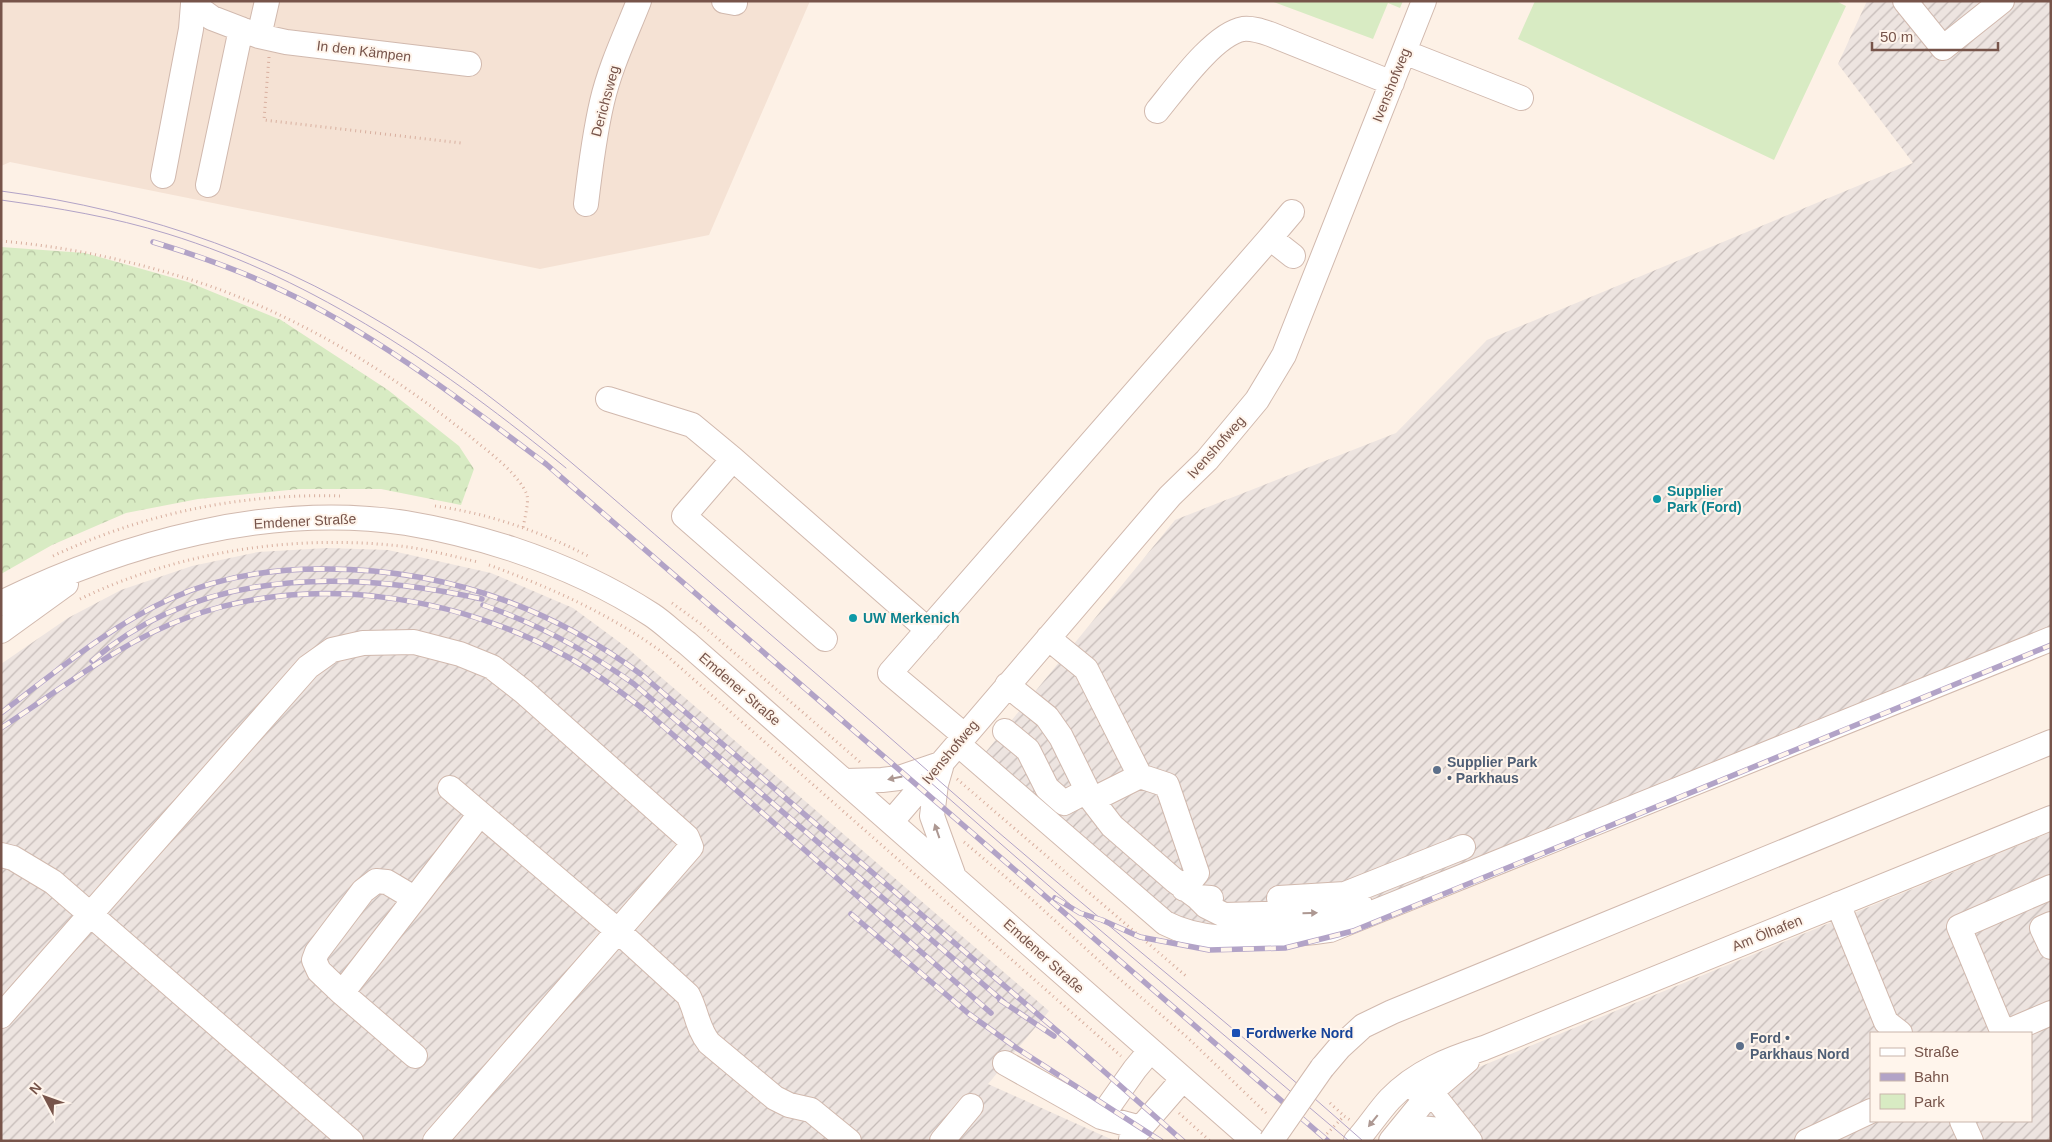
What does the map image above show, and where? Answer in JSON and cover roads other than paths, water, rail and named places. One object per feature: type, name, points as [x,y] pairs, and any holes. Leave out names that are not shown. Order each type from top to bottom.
[{"type":"street","points":[[208,185],[267,1]]},
{"type":"street","name":"Derichsweg","points":[[586,204],[594,136],[602,100],[612,68],[639,1]]},
{"type":"street","name":"Ivenshofweg","points":[[892,821],[950,768],[961,740],[1170,496],[1207,460],[1257,400],[1284,355],[1424,1]]},
{"type":"street","points":[[1905,1],[1943,48],[2002,1]]},
{"type":"street","points":[[162,176],[191,29],[189,2]]},
{"type":"street","name":"In den Kämpen","points":[[189,2],[212,18],[257,35],[469,64]]},
{"type":"street","points":[[1157,111],[1215,44],[1227,34],[1243,29],[1252,29],[1270,34],[1392,83]]},
{"type":"street","points":[[1404,52],[1521,98]]},
{"type":"street","points":[[1292,212],[890,673],[961,740],[1165,923],[1190,933],[1212,938],[1235,939],[1330,930],[2051,638]]},
{"type":"street","points":[[1270,238],[1293,256]]},
{"type":"street","points":[[608,399],[692,425],[928,630]]},
{"type":"street","points":[[733,459],[684,516],[825,638]]},
{"type":"street","name":"Emdener Straße","points":[[1,602],[45,581],[105,559],[187,535],[250,524],[319,518],[366,519],[445,530],[494,543],[542,559],[577,575],[652,615],[892,821],[1254,1141]]},
{"type":"street","name":"Emdener Straße","points":[[1,631],[46,597],[105,559]]},
{"type":"street","points":[[1008,685],[1047,717],[1061,737],[1089,795],[1112,826],[1206,906],[1224,915],[1342,912],[2051,625]]},
{"type":"street","points":[[1048,638],[1086,669],[1140,776]]},
{"type":"street","points":[[1,1016],[308,667],[332,650],[363,643],[414,642],[460,654],[492,668],[524,692],[687,837],[691,847],[435,1141]]},
{"type":"street","points":[[1005,731],[1028,750],[1047,788],[1064,803],[1140,776],[1167,785],[1197,873],[1190,893]]},
{"type":"street","points":[[1272,1130],[1339,1048],[1363,1026],[1392,1012],[2051,742]]},
{"type":"street","points":[[844,781],[899,778],[950,768]]},
{"type":"street","points":[[950,768],[936,784],[932,816],[955,877]]},
{"type":"street","points":[[450,788],[618,931],[688,995],[694,1005],[701,1033],[709,1044],[774,1098],[789,1105],[811,1110],[849,1141]]},
{"type":"street","points":[[342,992],[480,814]]},
{"type":"street","name":"Am Ölhafen","points":[[1356,1141],[1399,1092],[1431,1068],[1450,1059],[1484,1048],[2051,818]]},
{"type":"street","points":[[1190,893],[1240,901],[1345,894],[1463,847]]},
{"type":"street","points":[[1,855],[13,858],[53,882],[351,1141]]},
{"type":"street","points":[[414,898],[387,882],[376,880],[363,890],[317,952],[314,960],[319,971],[415,1056]]},
{"type":"street","points":[[2003,1032],[1960,927],[2051,887]]},
{"type":"street","points":[[1838,904],[1886,1022],[1899,1032]]},
{"type":"street","points":[[2051,924],[2042,928],[2051,947]]},
{"type":"street","points":[[2005,1032],[2051,1013]]},
{"type":"street","name":"Am Ölhafen","points":[[1392,1141],[1431,1092],[1484,1048]]},
{"type":"street","points":[[1101,1116],[1135,1068],[1150,1051]]},
{"type":"street","points":[[1005,1063],[1136,1134],[1183,1080]]},
{"type":"street","points":[[1399,1092],[1408,1089],[1431,1092],[1470,1141]]},
{"type":"street","points":[[942,1141],[971,1106]]},
{"type":"street","points":[[1807,1141],[1870,1112]]},
{"type":"street","points":[[1962,1122],[1970,1141]]},
{"type":"street","points":[[1392,1141],[1414,1129],[1426,1128],[1438,1130],[1462,1141]]},
{"type":"tram line","points":[[1,191],[111,211],[215,243],[265,263],[314,286],[363,312],[448,366],[518,419],[587,476],[1048,875],[1259,1051],[1363,1141]]},
{"type":"tram line","points":[[1,200],[85,214],[147,228],[223,253],[276,276],[328,302],[427,363],[521,432],[566,468]]},
{"type":"tram line","points":[[922,775],[1080,913],[1349,1141]]},
{"type":"railway","points":[[153,242],[249,276],[281,290],[351,327],[418,370],[546,464],[1328,1141]]},
{"type":"railway","points":[[1,713],[83,651],[125,623],[147,610],[188,591],[225,580],[263,573],[302,569],[365,570],[408,575],[490,595],[530,610],[568,629],[606,650],[642,675],[1183,1141]]},
{"type":"railway","points":[[92,661],[135,630],[180,608],[228,592],[278,584],[329,581],[380,583],[432,589],[482,599]]},
{"type":"railway","points":[[1,728],[114,653],[138,640],[186,618],[233,604],[282,596],[331,594],[380,597],[429,605],[476,618],[522,635],[577,662],[598,675],[647,712],[991,1013]]},
{"type":"railway","points":[[483,605],[542,629],[598,660],[634,684],[1005,1003]]},
{"type":"railway","points":[[1055,898],[1080,913],[1102,920],[1140,937],[1209,950],[1285,948],[1353,931],[2051,645]]},
{"type":"railway","points":[[851,914],[969,1014],[1018,1049],[1161,1141]]},
{"type":"railway","points":[[1000,1000],[1054,1036]]},
{"type":"place","name":"Supplier Park (Ford)","points":[[1657,499]]},
{"type":"place","name":"UW Merkenich","points":[[853,618]]},
{"type":"place","name":"Supplier Park • Parkhaus","points":[[1437,770]]},
{"type":"place","name":"Fordwerke Nord","points":[[1236,1033]]},
{"type":"place","name":"Ford • Parkhaus Nord","points":[[1740,1046]]}]
